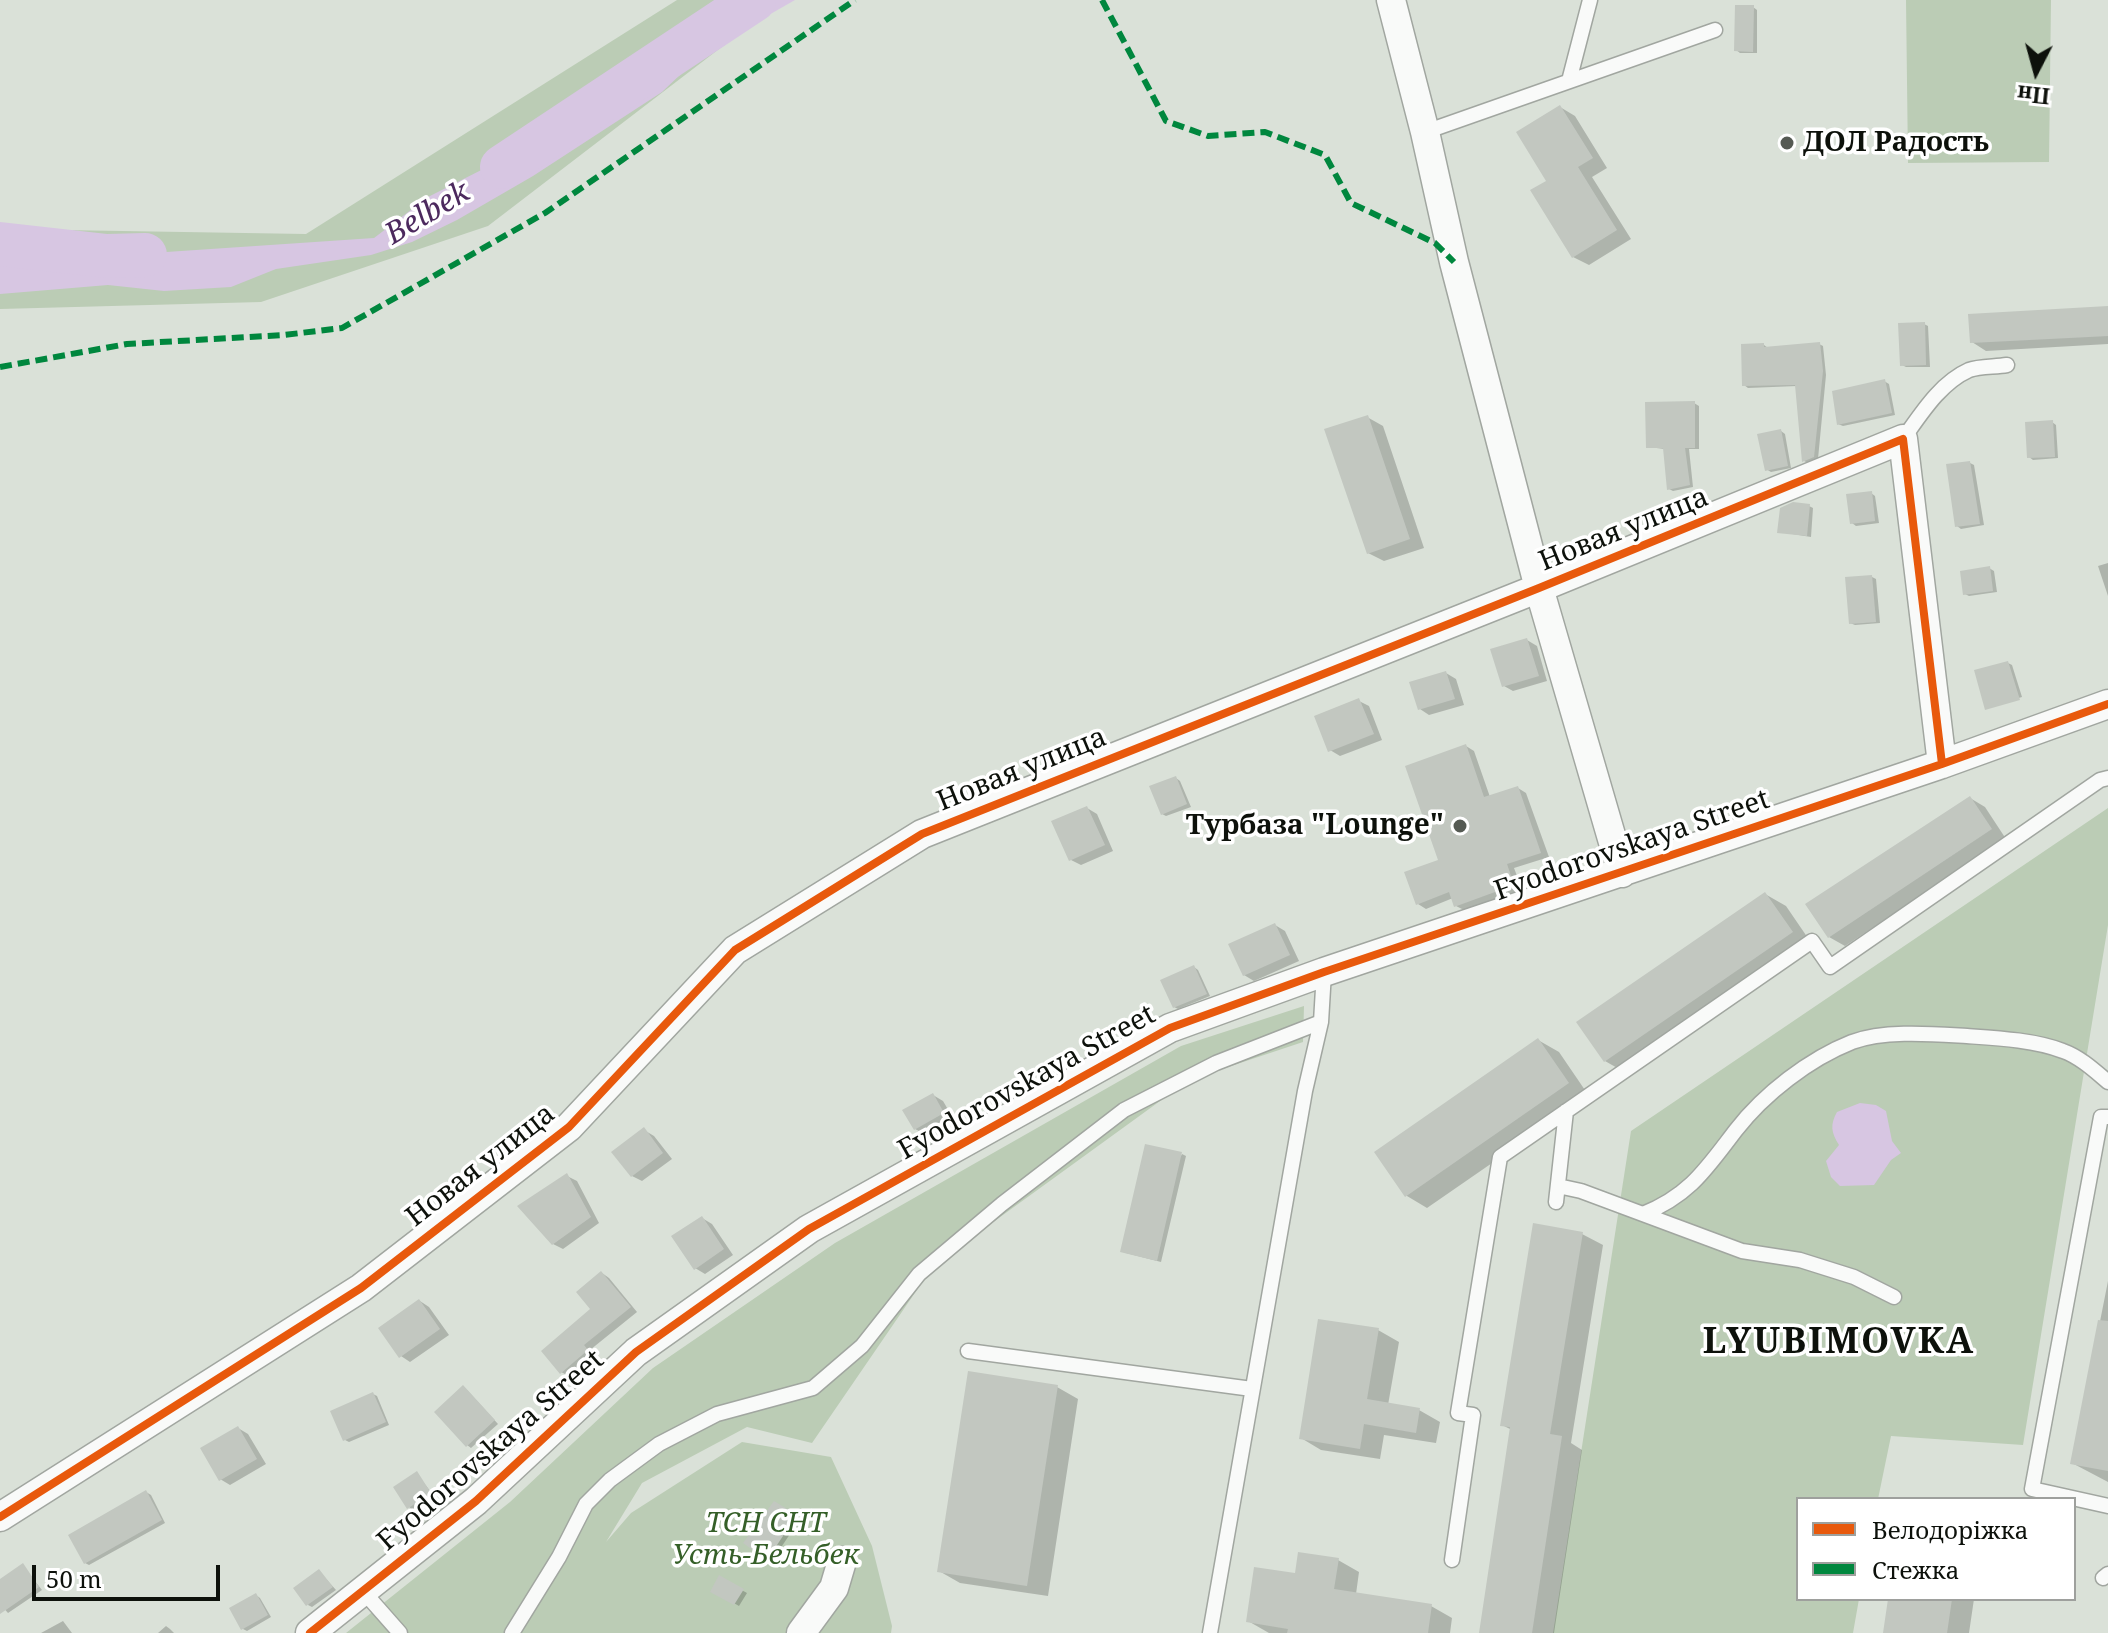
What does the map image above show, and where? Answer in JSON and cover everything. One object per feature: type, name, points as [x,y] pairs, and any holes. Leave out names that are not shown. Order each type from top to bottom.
[{"type":"street","points":[[1391,0],[1454,262],[1539,588],[1622,873]]},
{"type":"street","points":[[1903,439],[1942,764]]},
{"type":"street","name":"Новая улица","points":[[0,1517],[361,1288],[569,1127],[735,950],[922,834],[1903,439]]},
{"type":"street","name":"Fyodorovskaya Street","points":[[310,1633],[476,1501],[636,1352],[809,1229],[1170,1028],[1324,972],[1942,764],[2108,704]]},
{"type":"street","points":[[801,1633],[834,1588],[842,1561]]},
{"type":"lane","points":[[1569,81],[1590,0]]},
{"type":"lane","points":[[1425,132],[1715,30]]},
{"type":"lane","points":[[1903,439],[1927,405],[1947,385],[1970,370],[2007,365]]},
{"type":"lane","points":[[1452,1560],[1473,1415],[1458,1413],[1500,1157],[1812,941],[1830,967],[2100,780],[2108,778]]},
{"type":"lane","points":[[1210,1633],[1305,1091],[1321,1022],[1324,972]]},
{"type":"lane","points":[[512,1633],[559,1557],[586,1504],[610,1480],[659,1444],[717,1414],[813,1388],[862,1346],[919,1274],[1002,1204],[1124,1110],[1216,1063],[1321,1022]]},
{"type":"lane","points":[[1643,1214],[1668,1204],[1684,1192],[1772,1090],[1853,1042],[1910,1033],[2008,1039],[2063,1050],[2108,1082]]},
{"type":"lane","points":[[1556,1202],[1566,1111]]},
{"type":"lane","points":[[2068,1497],[2032,1489],[2101,1117],[2108,1117]]},
{"type":"lane","points":[[1558,1186],[1581,1191],[1742,1251],[1800,1260],[1854,1277],[1894,1297]]},
{"type":"lane","points":[[968,1351],[1252,1389]]},
{"type":"lane","points":[[2076,1499],[2108,1506]]},
{"type":"lane","points":[[363,1591],[400,1633]]},
{"type":"green space","points":[[677,0],[783,0],[488,226],[261,302],[0,309],[0,229],[306,234]]},
{"type":"green space","points":[[1906,0],[2051,0],[2049,162],[1908,163]]},
{"type":"green space","points":[[2108,808],[2108,925],[2023,1445],[1891,1436],[1878,1497],[1796,1497],[1796,1601],[1859,1601],[1853,1633],[1553,1633],[1631,1131]]},
{"type":"green space","name":"ТСН СНТ Усть-Бельбек","points":[[1304,1006],[1303,1042],[1189,1080],[934,1265],[812,1443],[747,1427],[642,1483],[606,1542],[631,1513],[742,1442],[831,1457],[872,1546],[892,1626],[891,1633],[346,1633],[510,1502],[653,1368],[835,1243],[1181,1046]]},
{"type":"water","points":[[754,0],[795,0],[704,52],[662,92],[533,176],[412,242],[371,255],[276,269],[231,287],[164,291],[108,285],[0,294],[0,244],[107,256],[374,238],[428,197],[505,158],[519,156]]},
{"type":"water","points":[[1860,1103],[1876,1105],[1886,1111],[1892,1141],[1901,1153],[1891,1160],[1874,1185],[1840,1186],[1831,1177],[1826,1161],[1839,1145],[1832,1125],[1837,1112]]},
{"type":"building","points":[[1735,5],[1754,5],[1753,52],[1734,51]]},
{"type":"building","points":[[1560,105],[1593,158],[1578,167],[1617,230],[1572,258],[1530,190],[1546,181],[1516,132]]},
{"type":"building","points":[[2108,306],[2108,336],[1970,343],[1968,314]]},
{"type":"building","points":[[1925,322],[1926,365],[1900,366],[1898,323]]},
{"type":"building","points":[[1820,342],[1823,371],[1814,457],[1802,462],[1795,385],[1742,386],[1741,344],[1764,343],[1764,347]]},
{"type":"building","points":[[1885,379],[1892,413],[1837,425],[1832,391]]},
{"type":"building","points":[[1695,401],[1695,448],[1685,448],[1690,485],[1667,490],[1663,448],[1646,448],[1645,402]]},
{"type":"building","points":[[1368,415],[1410,539],[1367,554],[1324,429]]},
{"type":"building","points":[[2053,420],[2055,457],[2027,458],[2025,422]]},
{"type":"building","points":[[1781,429],[1788,466],[1765,471],[1757,434]]},
{"type":"building","points":[[1970,461],[1980,524],[1955,527],[1946,464]]},
{"type":"building","points":[[1872,491],[1875,521],[1850,524],[1846,494]]},
{"type":"building","points":[[1793,502],[1810,504],[1807,536],[1777,533],[1780,508]]},
{"type":"building","points":[[1990,566],[1993,591],[1963,595],[1960,571]]},
{"type":"building","points":[[1872,575],[1876,622],[1849,624],[1845,577]]},
{"type":"building","points":[[1527,638],[1539,676],[1502,687],[1490,649]]},
{"type":"building","points":[[2008,661],[2020,700],[1985,710],[1974,670]]},
{"type":"building","points":[[1446,671],[1455,699],[1418,710],[1409,682]]},
{"type":"building","points":[[1359,698],[1374,734],[1328,752],[1314,716]]},
{"type":"building","name":"Турбаза \"Lounge\"","points":[[1466,744],[1484,797],[1518,786],[1541,853],[1507,864],[1514,885],[1454,907],[1449,892],[1416,905],[1404,872],[1438,860],[1405,766]]},
{"type":"building","points":[[1176,776],[1187,804],[1161,815],[1149,786]]},
{"type":"building","points":[[1970,796],[1992,829],[1828,938],[1805,904]]},
{"type":"building","points":[[1087,806],[1105,845],[1069,861],[1051,821]]},
{"type":"building","points":[[1765,892],[1793,932],[1604,1062],[1576,1022]]},
{"type":"building","points":[[1275,923],[1290,955],[1243,976],[1228,944]]},
{"type":"building","points":[[1194,965],[1207,994],[1173,1008],[1160,980]]},
{"type":"building","points":[[1538,1038],[1569,1083],[1405,1197],[1374,1152]]},
{"type":"building","points":[[933,1093],[944,1113],[914,1130],[902,1110]]},
{"type":"building","points":[[644,1127],[663,1153],[631,1177],[611,1152]]},
{"type":"building","points":[[1145,1144],[1182,1152],[1157,1261],[1120,1252]]},
{"type":"building","points":[[567,1173],[591,1217],[552,1245],[517,1206]]},
{"type":"building","points":[[702,1216],[724,1249],[694,1270],[671,1236]]},
{"type":"building","points":[[1533,1223],[1583,1232],[1550,1434],[1562,1436],[1532,1633],[1479,1633],[1510,1427],[1500,1426]]},
{"type":"building","points":[[601,1271],[631,1307],[584,1345],[588,1350],[560,1374],[541,1351],[590,1309],[576,1292]]},
{"type":"building","points":[[419,1299],[440,1329],[399,1358],[378,1328]]},
{"type":"building","points":[[1318,1319],[1379,1328],[1367,1399],[1420,1408],[1416,1433],[1364,1424],[1360,1449],[1299,1439]]},
{"type":"building","points":[[2098,1320],[2108,1321],[2108,1471],[2070,1464]]},
{"type":"building","points":[[968,1371],[1058,1385],[1027,1586],[937,1572]]},
{"type":"building","points":[[463,1385],[495,1420],[466,1447],[434,1412]]},
{"type":"building","points":[[373,1392],[386,1422],[343,1441],[330,1411]]},
{"type":"building","points":[[238,1426],[257,1459],[219,1481],[200,1448]]},
{"type":"building","points":[[417,1471],[431,1493],[407,1509],[393,1487]]},
{"type":"building","points":[[146,1490],[162,1520],[84,1564],[68,1535]]},
{"type":"building","points":[[774,1501],[797,1515],[767,1560],[743,1543]]},
{"type":"building","points":[[1298,1552],[1339,1558],[1334,1589],[1432,1604],[1428,1633],[1287,1633],[1288,1629],[1246,1622],[1254,1567],[1295,1573]]},
{"type":"building","points":[[23,1563],[39,1587],[0,1614],[0,1579]]},
{"type":"building","points":[[319,1569],[333,1587],[306,1606],[293,1588]]},
{"type":"building","points":[[719,1575],[744,1589],[734,1605],[710,1592]]},
{"type":"building","points":[[256,1593],[268,1615],[241,1630],[229,1608]]},
{"type":"building","points":[[1888,1601],[1952,1601],[1947,1633],[1883,1633]]},
{"type":"waterway","name":"Belbek","points":[[502,167],[754,0]]},
{"type":"waterway","name":"Belbek","points":[[0,244],[107,256],[145,255]]},
{"type":"marked path","points":[[0,367],[127,344],[284,335],[342,328],[545,213],[855,0]]},
{"type":"marked path","points":[[1102,0],[1166,121],[1208,136],[1265,132],[1325,155],[1351,203],[1435,243],[1454,262]]},
{"type":"cycle path","points":[[0,1517],[361,1288],[569,1127],[735,950],[922,834],[1903,439],[1942,764]]},
{"type":"cycle path","points":[[310,1633],[476,1501],[636,1352],[809,1229],[1170,1028],[1324,972],[1942,764],[2108,704]]},
{"type":"place","name":"ДОЛ Радость","points":[[1787,143]]},
{"type":"place","name":"Турбаза \"Lounge\"","points":[[1460,826]]},
{"type":"district","name":"LYUBIMOVKA","points":[[1839,1343]]}]
